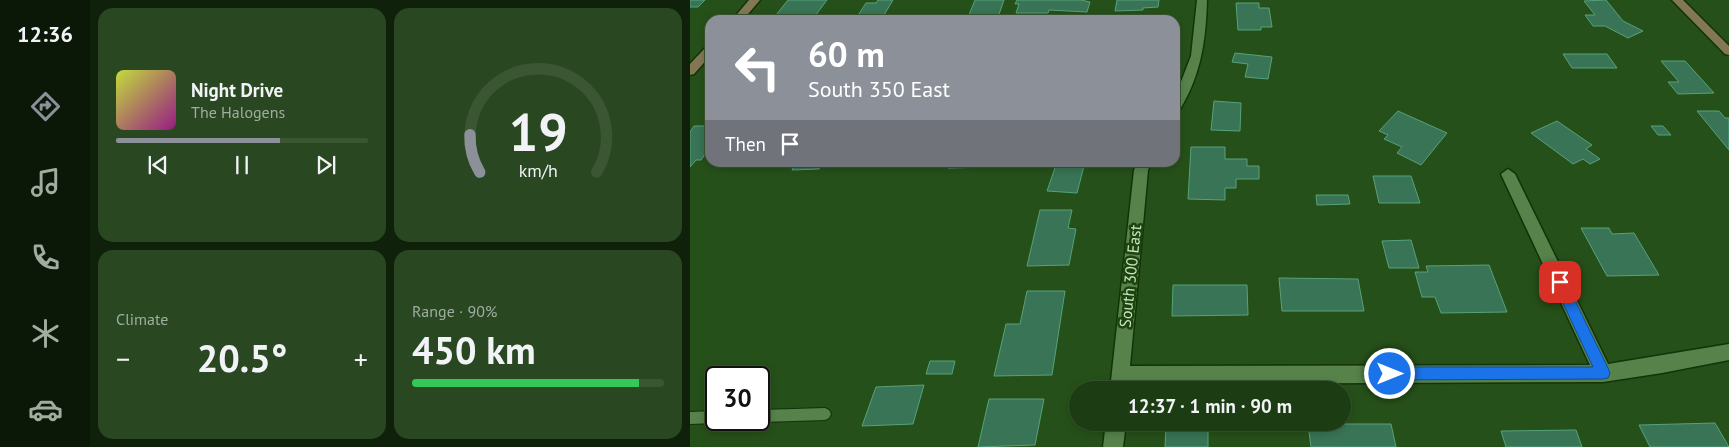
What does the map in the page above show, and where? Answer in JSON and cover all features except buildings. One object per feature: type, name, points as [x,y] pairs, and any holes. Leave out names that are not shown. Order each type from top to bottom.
[{"type":"street","points":[[742,15],[755,0]]},
{"type":"street","points":[[1180,98],[1191,77],[1199,51],[1202,0]]},
{"type":"street","points":[[1677,0],[1729,52]]},
{"type":"street","points":[[690,71],[705,54]]},
{"type":"street","name":"South 300 East","points":[[1119,381],[1142,167]]},
{"type":"street","points":[[1508,174],[1603,373]]},
{"type":"street","points":[[1173,381],[1603,373],[1662,365],[1729,352]]},
{"type":"street","points":[[1113,447],[1115,431]]},
{"type":"lane","points":[[770,416],[825,414]]},
{"type":"lane","points":[[690,418],[705,417]]},
{"type":"route","points":[[1390,374],[1603,373],[1560,282]]}]
